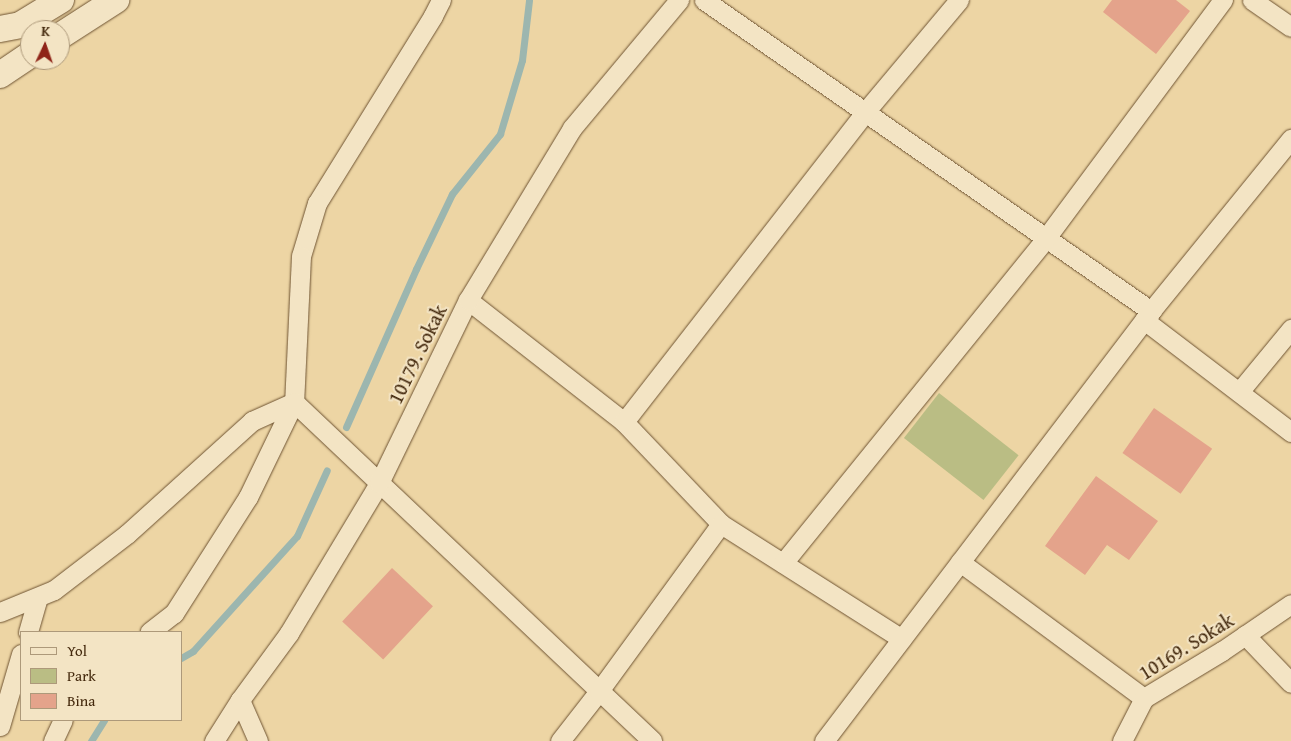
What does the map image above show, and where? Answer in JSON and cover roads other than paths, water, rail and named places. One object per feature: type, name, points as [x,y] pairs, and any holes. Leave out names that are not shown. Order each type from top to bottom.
[{"type":"main road","points":[[0,29],[20,25],[62,0]]},
{"type":"main road","points":[[70,30],[116,0]]},
{"type":"main road","points":[[0,75],[20,62]]},
{"type":"street","points":[[151,631],[174,613],[248,496],[294,402],[301,256],[318,203],[433,16],[440,0]]},
{"type":"street","name":"10179. Sokak","points":[[214,741],[240,700],[289,633],[379,483],[468,300],[572,128],[680,0]]},
{"type":"street","points":[[704,0],[1046,238],[1148,316],[1239,392],[1291,432]]},
{"type":"street","points":[[624,422],[865,112],[958,0]]},
{"type":"street","points":[[783,563],[1046,238],[1223,0]]},
{"type":"street","points":[[1252,0],[1291,27]]},
{"type":"street","points":[[824,741],[1148,316],[1291,139]]},
{"type":"street","points":[[468,300],[624,422],[721,524],[902,638]]},
{"type":"street","points":[[1239,392],[1291,329]]},
{"type":"street","points":[[294,402],[652,741]]},
{"type":"street","points":[[0,612],[54,590],[127,534],[252,421],[294,402]]},
{"type":"street","points":[[560,741],[599,691],[721,524]]},
{"type":"street","points":[[960,562],[1144,698]]},
{"type":"street","points":[[28,631],[38,597]]},
{"type":"street","name":"10169. Sokak","points":[[1122,741],[1144,698],[1291,604]]},
{"type":"street","points":[[1245,635],[1291,682]]},
{"type":"street","points":[[0,726],[20,657]]},
{"type":"street","points":[[240,700],[258,741]]},
{"type":"street","points":[[53,741],[63,721]]},
{"type":"waterway","points":[[346,427],[416,269],[452,194],[500,134],[522,60],[529,0]]},
{"type":"waterway","points":[[182,657],[193,651],[297,536],[327,470]]},
{"type":"waterway","points":[[91,741],[103,721]]}]
